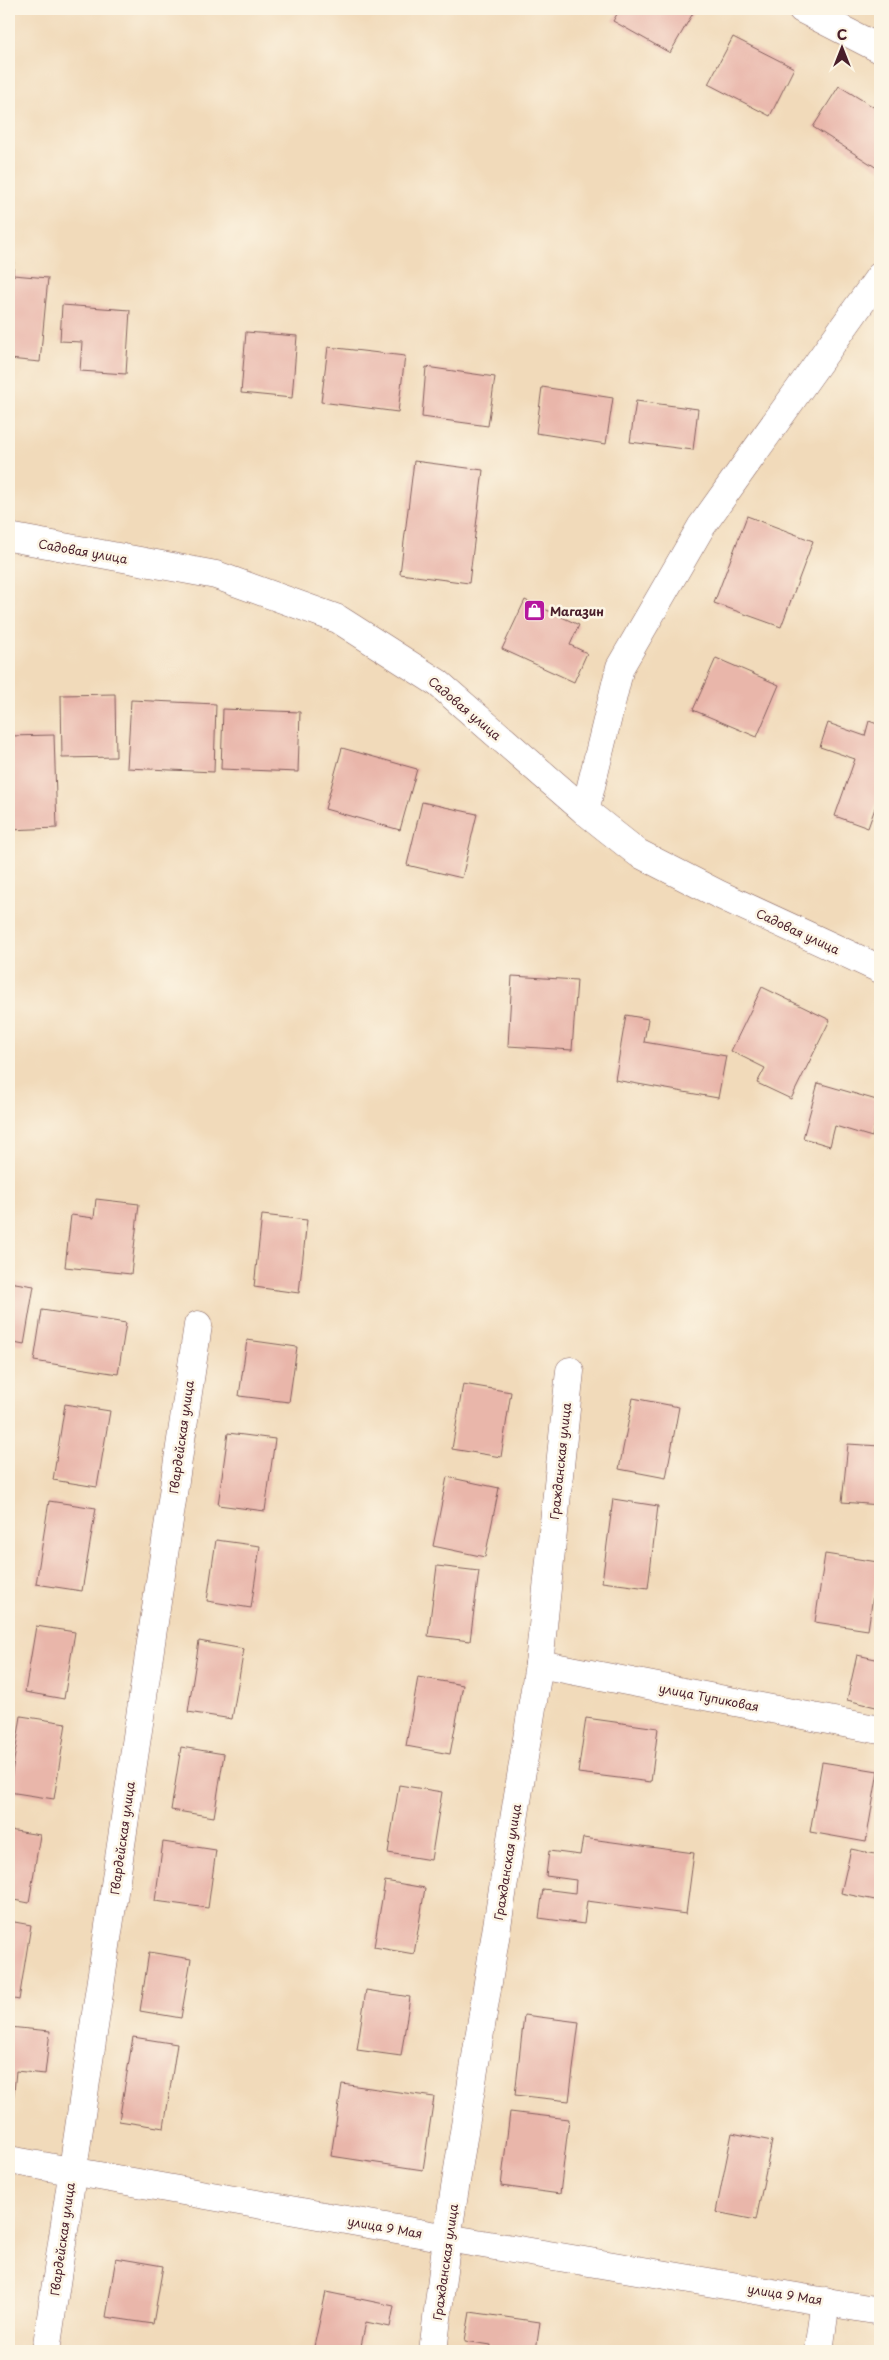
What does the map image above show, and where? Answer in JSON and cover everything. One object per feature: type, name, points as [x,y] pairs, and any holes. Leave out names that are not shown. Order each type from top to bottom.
[{"type":"street","points":[[802,9],[880,49]]},
{"type":"street","points":[[584,811],[620,667],[701,527],[880,276]]},
{"type":"street","name":"Садовая улица","points":[[9,537],[216,575],[338,619],[438,683],[584,811],[638,852],[718,894],[880,969]]},
{"type":"street","name":"Гвардейская улица","points":[[46,2351],[198,1325]]},
{"type":"street","name":"Гражданская улица","points":[[433,2351],[448,2238],[539,1664],[570,1371]]},
{"type":"street","name":"улица Тупиковая","points":[[539,1664],[880,1730]]},
{"type":"street","name":"улица 9 Мая","points":[[9,2160],[448,2238],[880,2311]]},
{"type":"street","points":[[819,2351],[826,2301]]},
{"type":"building","points":[[620,9],[685,9],[693,13],[670,53],[613,21]]},
{"type":"building","points":[[733,37],[794,68],[770,116],[708,84]]},
{"type":"building","points":[[839,86],[880,111],[880,170],[813,127]]},
{"type":"building","points":[[9,257],[14,257],[13,275],[48,278],[40,362],[9,359]]},
{"type":"building","points":[[62,305],[130,310],[126,374],[80,371],[82,342],[60,341]]},
{"type":"building","points":[[246,332],[297,336],[292,398],[241,393]]},
{"type":"building","points":[[328,347],[405,356],[398,412],[321,402]]},
{"type":"building","points":[[426,367],[495,377],[488,426],[422,417]]},
{"type":"building","points":[[542,387],[613,398],[606,444],[536,433]]},
{"type":"building","points":[[636,401],[698,409],[693,450],[630,442]]},
{"type":"building","points":[[414,461],[483,470],[469,583],[400,574]]},
{"type":"building","points":[[747,516],[813,541],[781,627],[714,603]]},
{"type":"building","points":[[525,600],[579,625],[570,645],[587,653],[574,682],[502,649]]},
{"type":"building","points":[[716,658],[779,685],[757,737],[693,710]]},
{"type":"building","points":[[115,694],[116,757],[62,758],[61,695]]},
{"type":"building","points":[[131,700],[216,704],[214,772],[127,768]]},
{"type":"building","points":[[223,709],[300,712],[298,772],[221,769]]},
{"type":"building","points":[[869,721],[880,725],[880,794],[868,828],[835,816],[855,759],[820,747],[828,723],[865,736]]},
{"type":"building","points":[[54,735],[57,828],[9,830],[9,736]]},
{"type":"building","points":[[342,748],[417,769],[400,830],[325,809]]},
{"type":"building","points":[[422,802],[477,814],[462,878],[407,865]]},
{"type":"building","points":[[512,976],[577,980],[572,1050],[508,1046]]},
{"type":"building","points":[[762,987],[830,1020],[791,1099],[757,1083],[765,1068],[731,1051]]},
{"type":"building","points":[[626,1015],[648,1019],[644,1042],[726,1056],[718,1098],[615,1080]]},
{"type":"building","points":[[818,1083],[880,1101],[872,1137],[835,1126],[830,1146],[803,1138]]},
{"type":"building","points":[[96,1199],[139,1204],[131,1274],[65,1267],[71,1215],[94,1218]]},
{"type":"building","points":[[262,1215],[307,1220],[299,1293],[254,1287]]},
{"type":"building","points":[[9,1282],[34,1286],[24,1345],[9,1342]]},
{"type":"building","points":[[42,1310],[126,1323],[118,1374],[34,1361]]},
{"type":"building","points":[[247,1340],[297,1347],[289,1402],[239,1396]]},
{"type":"building","points":[[463,1384],[511,1392],[501,1457],[452,1449]]},
{"type":"building","points":[[633,1398],[679,1407],[666,1478],[619,1469]]},
{"type":"building","points":[[65,1404],[110,1411],[97,1487],[53,1480]]},
{"type":"building","points":[[228,1433],[275,1439],[265,1511],[218,1505]]},
{"type":"building","points":[[848,1444],[880,1446],[880,1505],[842,1502]]},
{"type":"building","points":[[447,1477],[499,1488],[485,1557],[433,1546]]},
{"type":"building","points":[[613,1499],[658,1506],[648,1588],[602,1582]]},
{"type":"building","points":[[49,1501],[96,1508],[82,1591],[36,1584]]},
{"type":"building","points":[[216,1540],[260,1546],[251,1608],[207,1601]]},
{"type":"building","points":[[825,1554],[878,1562],[868,1630],[815,1622]]},
{"type":"building","points":[[437,1566],[479,1571],[470,1641],[428,1636]]},
{"type":"building","points":[[36,1626],[75,1632],[64,1699],[25,1692]]},
{"type":"building","points":[[199,1641],[244,1649],[232,1719],[188,1712]]},
{"type":"building","points":[[857,1655],[880,1660],[880,1708],[847,1700]]},
{"type":"building","points":[[418,1677],[463,1685],[450,1754],[406,1746]]},
{"type":"building","points":[[21,1716],[66,1723],[54,1799],[9,1792]]},
{"type":"building","points":[[586,1718],[658,1728],[651,1782],[578,1773]]},
{"type":"building","points":[[181,1747],[224,1754],[214,1817],[171,1810]]},
{"type":"building","points":[[822,1762],[878,1771],[866,1842],[810,1832]]},
{"type":"building","points":[[399,1785],[442,1792],[431,1860],[388,1853]]},
{"type":"building","points":[[9,1830],[40,1835],[29,1903],[9,1899]]},
{"type":"building","points":[[583,1838],[694,1853],[686,1914],[587,1901],[584,1924],[539,1918],[543,1889],[575,1893],[576,1880],[546,1876],[549,1851],[580,1855]]},
{"type":"building","points":[[163,1842],[216,1850],[208,1908],[155,1901]]},
{"type":"building","points":[[851,1849],[880,1855],[880,1901],[841,1893]]},
{"type":"building","points":[[385,1881],[425,1888],[414,1954],[374,1947]]},
{"type":"building","points":[[9,1921],[31,1925],[19,2000],[9,1998]]},
{"type":"building","points":[[149,1952],[191,1959],[181,2018],[140,2011]]},
{"type":"building","points":[[366,1990],[410,1997],[401,2056],[357,2050]]},
{"type":"building","points":[[524,2015],[579,2022],[569,2101],[515,2095]]},
{"type":"building","points":[[9,2027],[50,2031],[45,2074],[16,2071],[13,2102],[9,2101]]},
{"type":"building","points":[[133,2037],[177,2044],[164,2128],[119,2121]]},
{"type":"building","points":[[342,2084],[434,2097],[423,2170],[331,2156]]},
{"type":"building","points":[[510,2112],[569,2119],[560,2194],[501,2186]]},
{"type":"building","points":[[732,2133],[772,2141],[756,2220],[716,2212]]},
{"type":"building","points":[[116,2258],[163,2266],[153,2324],[106,2317]]},
{"type":"building","points":[[326,2292],[394,2306],[390,2327],[366,2322],[360,2351],[313,2351]]},
{"type":"building","points":[[470,2312],[540,2322],[536,2351],[490,2351],[491,2345],[465,2341]]},
{"type":"place","name":"Магазин","points":[[534,611]]}]
